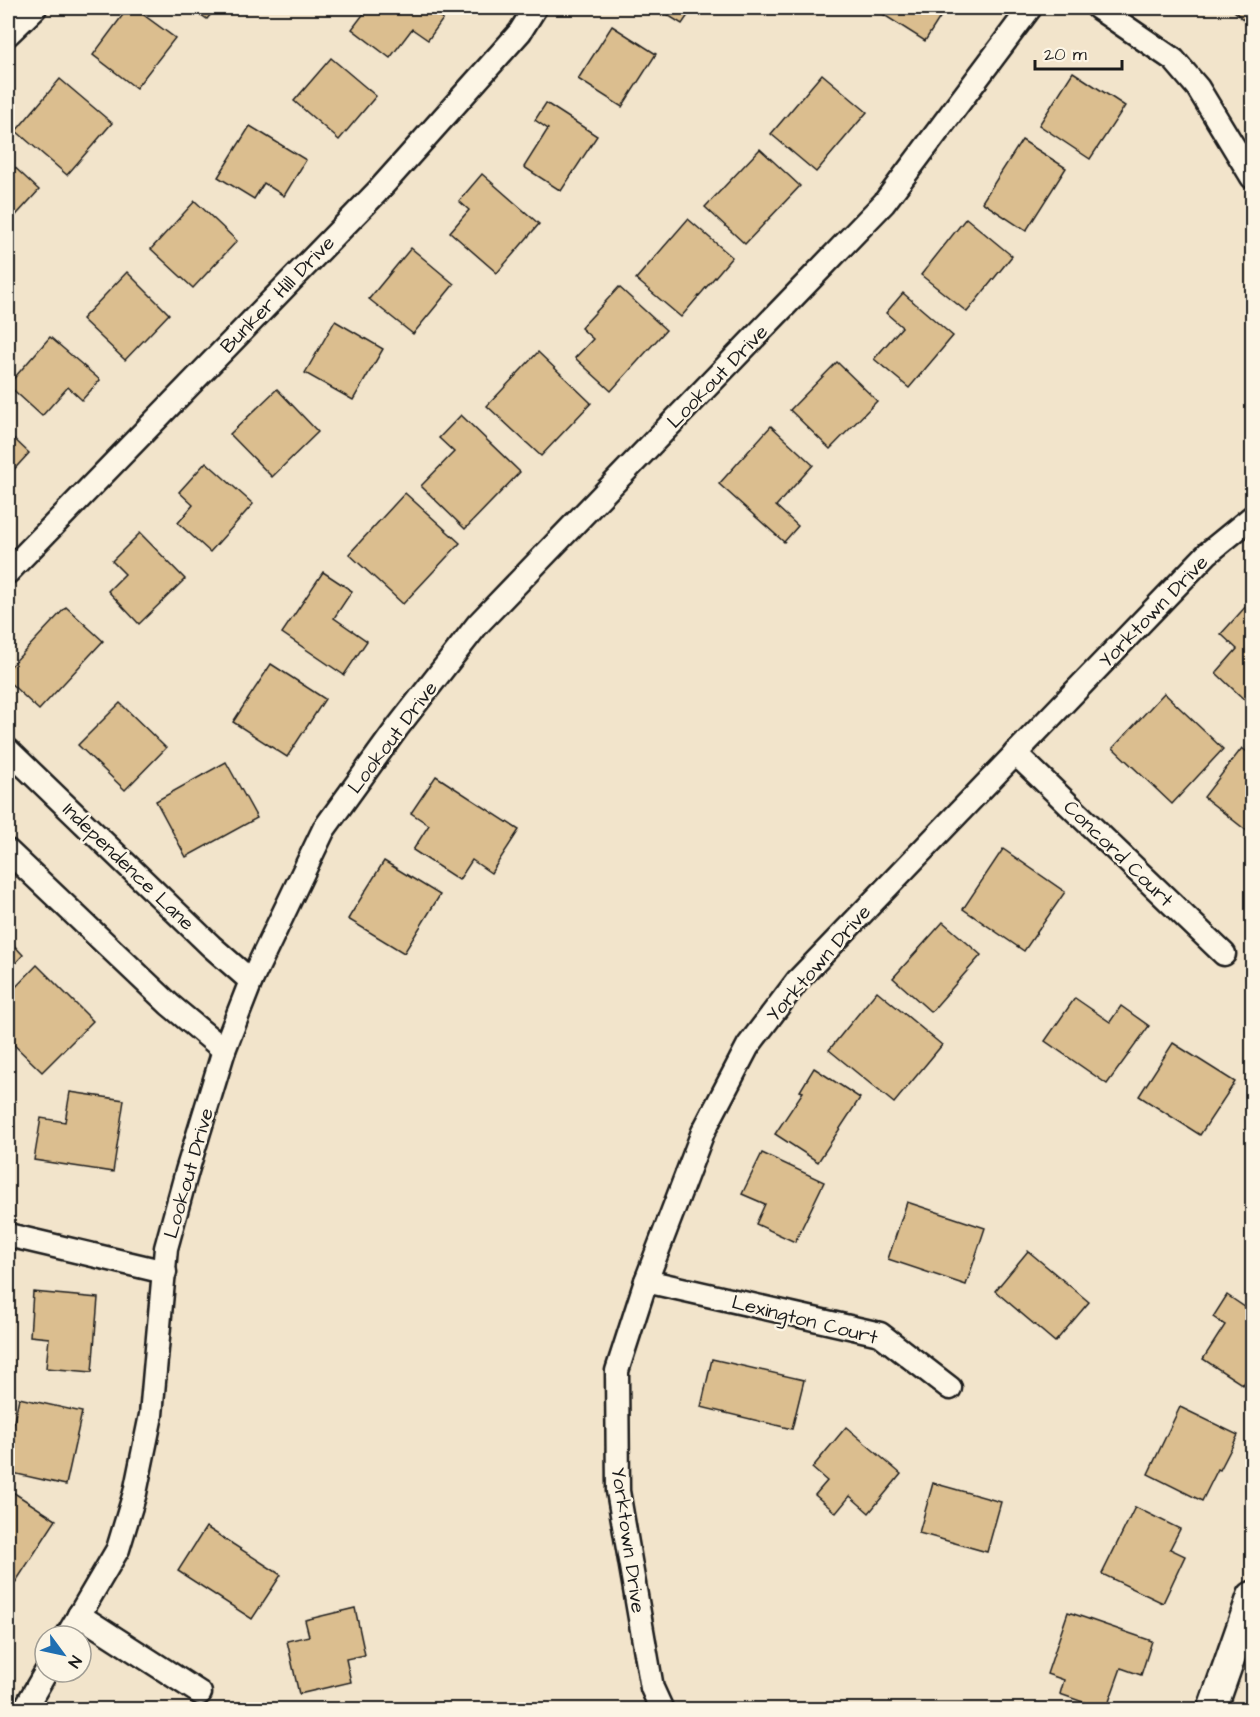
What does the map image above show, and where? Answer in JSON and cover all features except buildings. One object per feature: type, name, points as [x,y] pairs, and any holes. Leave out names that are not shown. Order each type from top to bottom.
[{"type":"street","points":[[8,34],[35,8]]},
{"type":"street","name":"Bunker Hill Drive","points":[[8,572],[377,192],[520,32],[535,8]]},
{"type":"street","name":"Lookout Drive","points":[[74,1624],[118,1549],[135,1493],[152,1415],[166,1248],[224,1050],[251,981],[324,829],[397,728],[478,624],[884,203],[1030,8]]},
{"type":"street","points":[[1098,8],[1174,60],[1198,88],[1252,177]]},
{"type":"street","name":"Yorktown Drive","points":[[662,1710],[652,1688],[618,1491],[617,1371],[646,1281],[703,1132],[748,1046],[798,980],[1208,553],[1252,517]]},
{"type":"street","name":"Independence Lane","points":[[8,750],[211,946],[251,981]]},
{"type":"street","name":"Concord Court","points":[[1015,753],[1224,954]]},
{"type":"street","points":[[8,851],[170,1005],[224,1050]]},
{"type":"street","points":[[8,1235],[165,1272]]},
{"type":"street","name":"Lexington Court","points":[[646,1281],[880,1334],[950,1388]]},
{"type":"street","points":[[1212,1710],[1252,1596]]},
{"type":"street","points":[[79,1615],[200,1693]]},
{"type":"street","points":[[24,1710],[39,1684]]}]
